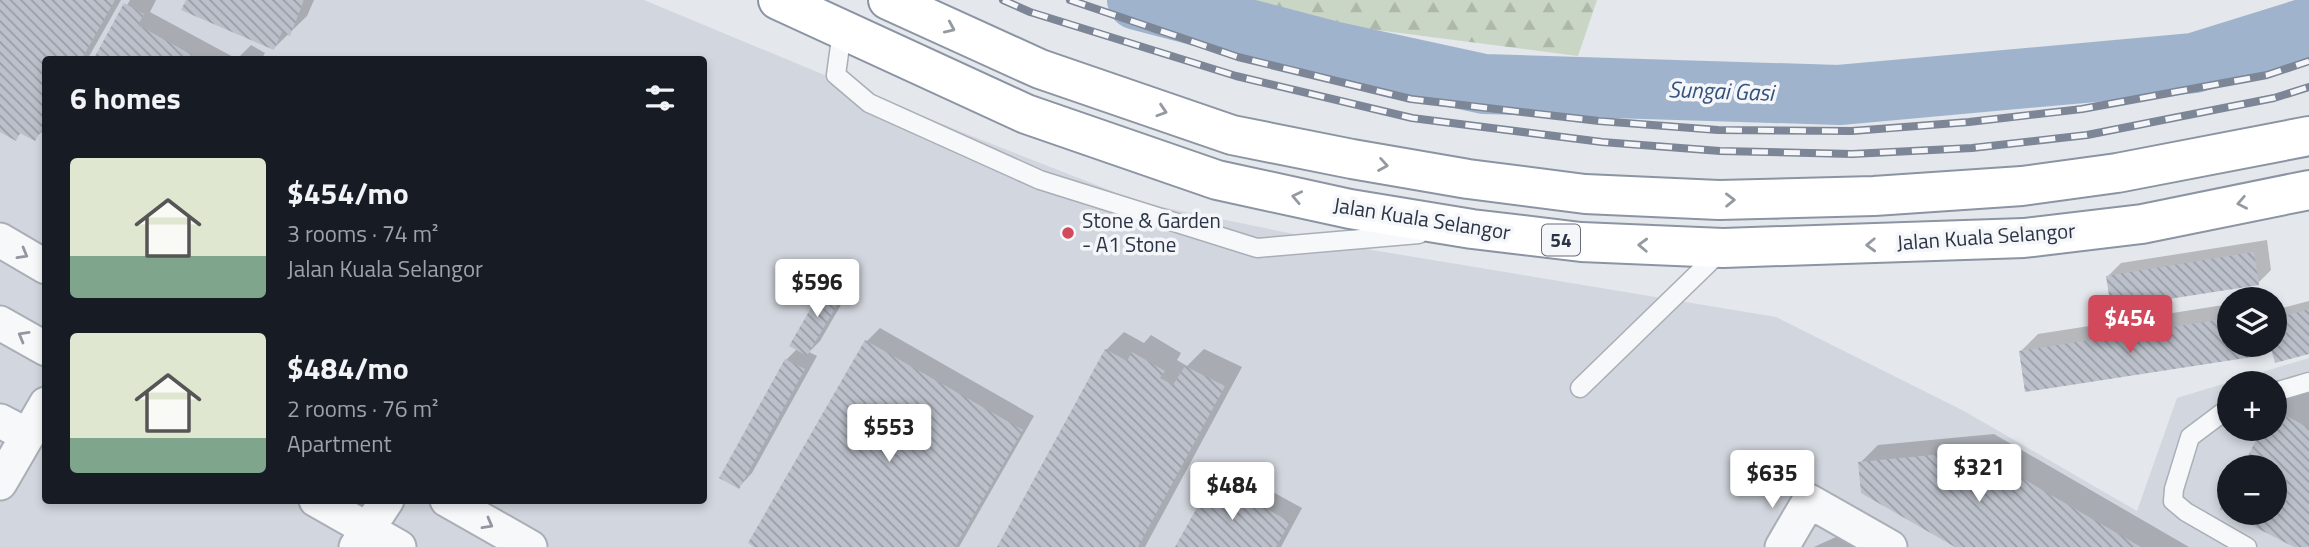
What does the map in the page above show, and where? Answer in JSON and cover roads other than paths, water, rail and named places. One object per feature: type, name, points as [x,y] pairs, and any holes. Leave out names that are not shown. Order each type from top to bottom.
[{"type":"highway","name":"Jalan Kuala Selangor","points":[[778,0],[1026,114],[1217,180],[1350,209],[1472,229],[1581,242],[1723,248],[2024,238],[2142,224],[2309,190]]},
{"type":"highway","name":"54","points":[[888,0],[1040,69],[1232,135],[1390,166],[1585,194],[1719,201],[1874,197],[2022,186],[2118,173],[2309,136]]},
{"type":"street","points":[[0,240],[42,265]]},
{"type":"street","points":[[0,323],[42,347]]},
{"type":"street","points":[[0,482],[14,428],[42,407]]},
{"type":"street","points":[[1782,547],[1809,501],[1890,547]]},
{"type":"street","points":[[321,504],[362,538],[399,547]]},
{"type":"street","points":[[362,538],[384,504]]},
{"type":"street","points":[[454,504],[530,547]]},
{"type":"lane","points":[[842,31],[836,75],[869,103],[1040,180],[1257,248],[1472,229]]},
{"type":"lane","points":[[1580,388],[1723,248]]},
{"type":"lane","points":[[2287,388],[2309,382]]},
{"type":"lane","points":[[2217,417],[2190,437],[2174,489],[2173,501],[2186,512],[2247,547]]},
{"type":"waterway","name":"Sungai Gasi","points":[[1137,0],[1332,51],[1484,84],[1839,95],[2194,63],[2309,27]]},
{"type":"railway","points":[[1003,0],[1030,12],[1236,76],[1412,118],[1602,142],[1720,151],[1852,154],[1972,148],[2087,135],[2274,98],[2309,87]]},
{"type":"railway","points":[[1070,0],[1238,57],[1411,99],[1599,121],[1718,130],[1852,131],[1969,122],[2082,109],[2267,75],[2309,61]]},
{"type":"place","name":"Stone & Garden - A1 Stone","points":[[1068,233]]}]
